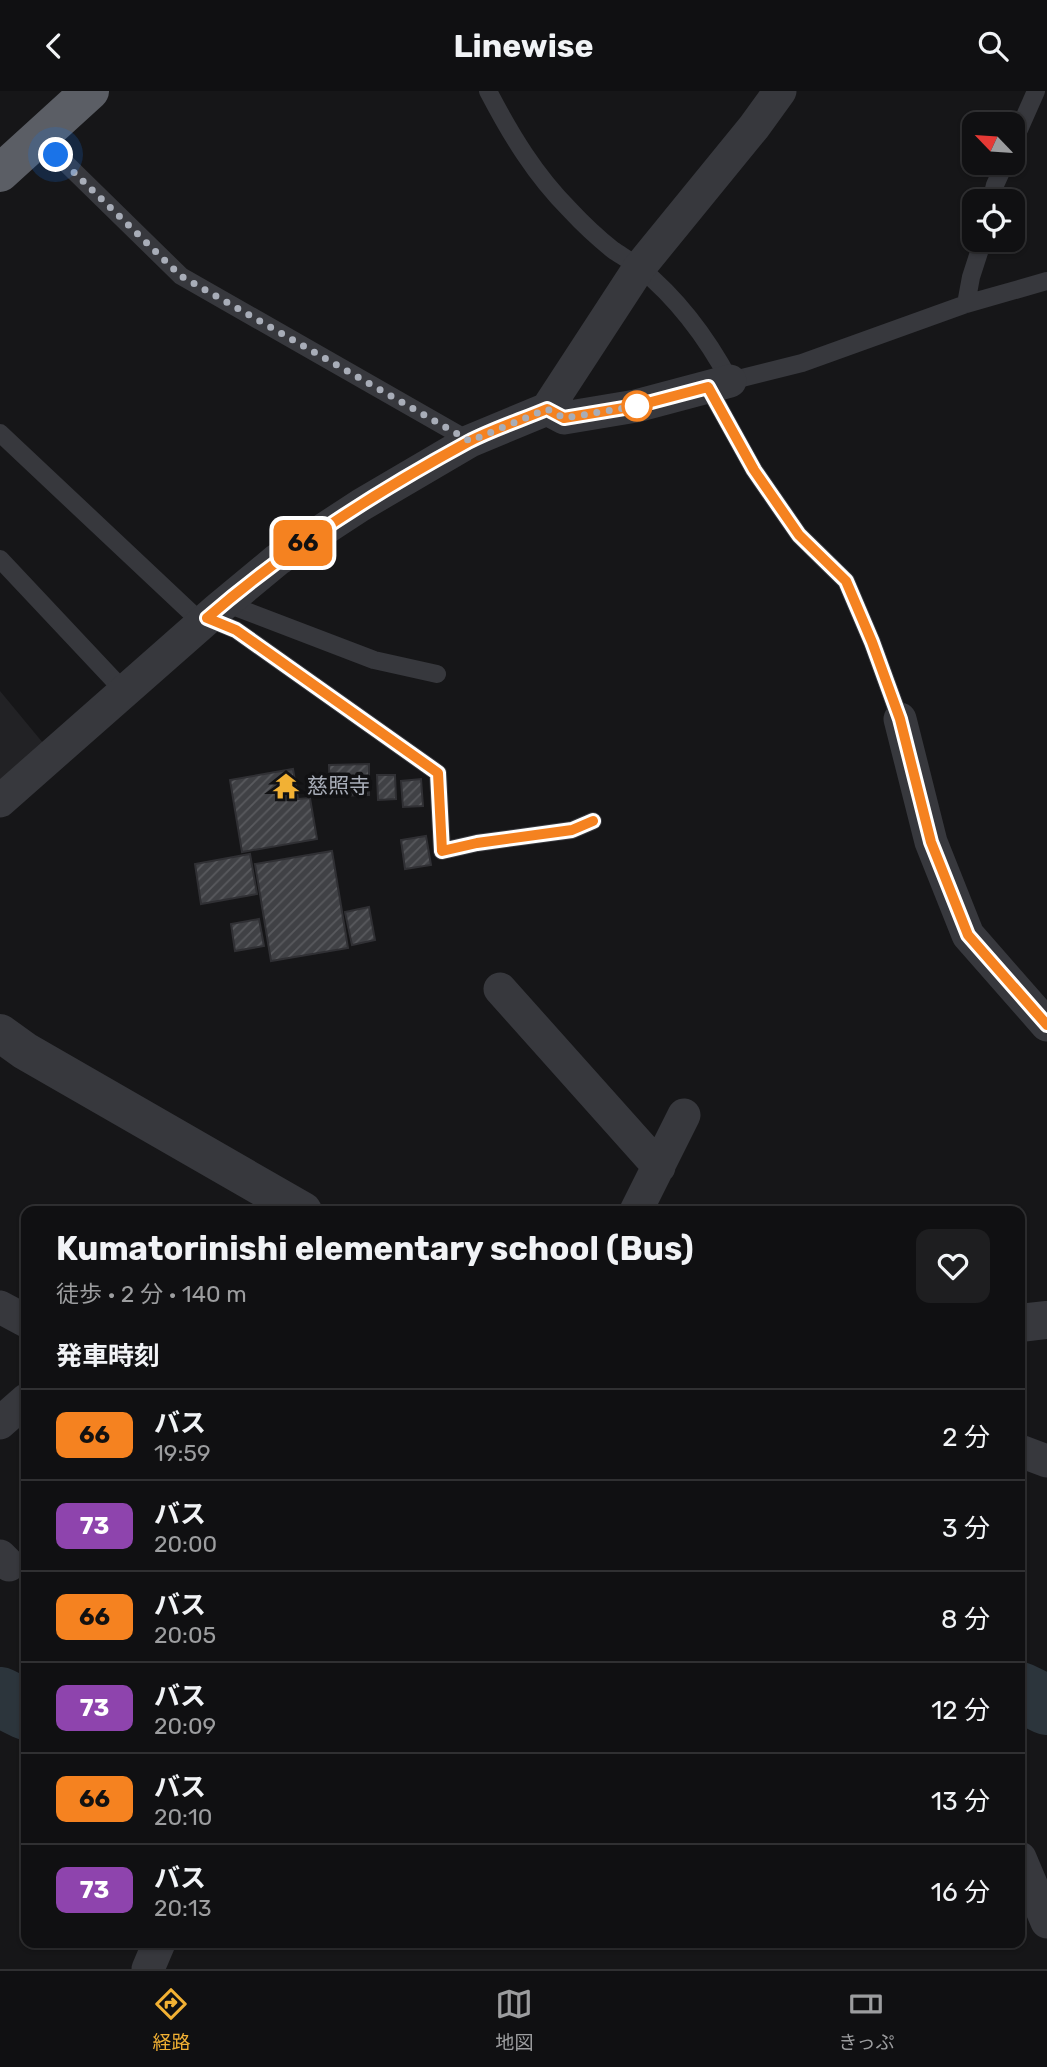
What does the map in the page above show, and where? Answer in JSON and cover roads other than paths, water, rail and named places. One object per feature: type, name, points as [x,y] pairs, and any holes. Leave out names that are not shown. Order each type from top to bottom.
[{"type":"highway","points":[[0,173],[90,91]]},
{"type":"street","points":[[0,801],[277,560],[361,505],[470,441],[547,409],[639,268],[780,91]]},
{"type":"street","points":[[547,409],[564,418],[636,406],[719,384]]},
{"type":"street","points":[[900,719],[931,842],[968,935],[1047,1025]]},
{"type":"street","points":[[500,989],[659,1167]]},
{"type":"street","points":[[0,1033],[25,1051],[294,1206]]},
{"type":"street","points":[[639,1206],[684,1115]]},
{"type":"street","points":[[0,1307],[21,1318]]},
{"type":"street","points":[[1025,1322],[1047,1320]]},
{"type":"street","points":[[0,1423],[21,1404]]},
{"type":"street","points":[[1025,1453],[1047,1461]]},
{"type":"street","points":[[1025,1870],[1047,1921]]},
{"type":"street","points":[[148,1969],[157,1948]]},
{"type":"lane","points":[[488,91],[511,135],[534,170],[569,209],[612,249],[639,268],[677,303],[713,350],[719,384],[754,470],[799,535],[846,581],[900,719]]},
{"type":"lane","points":[[1026,114],[1036,91]]},
{"type":"lane","points":[[39,137],[181,276],[470,441]]},
{"type":"lane","points":[[966,304],[978,252]]},
{"type":"lane","points":[[719,384],[802,363],[966,304],[1047,281]]},
{"type":"lane","points":[[0,434],[211,615],[438,773],[442,851],[477,843],[572,830],[593,821]]},
{"type":"lane","points":[[0,559],[125,692]]},
{"type":"lane","points":[[211,615],[374,660],[437,674]]},
{"type":"waterway","points":[[1025,1694],[1047,1705]]},
{"type":"waterway","points":[[0,1697],[21,1708]]},
{"type":"place","name":"慈照寺","points":[[286,786]]}]
